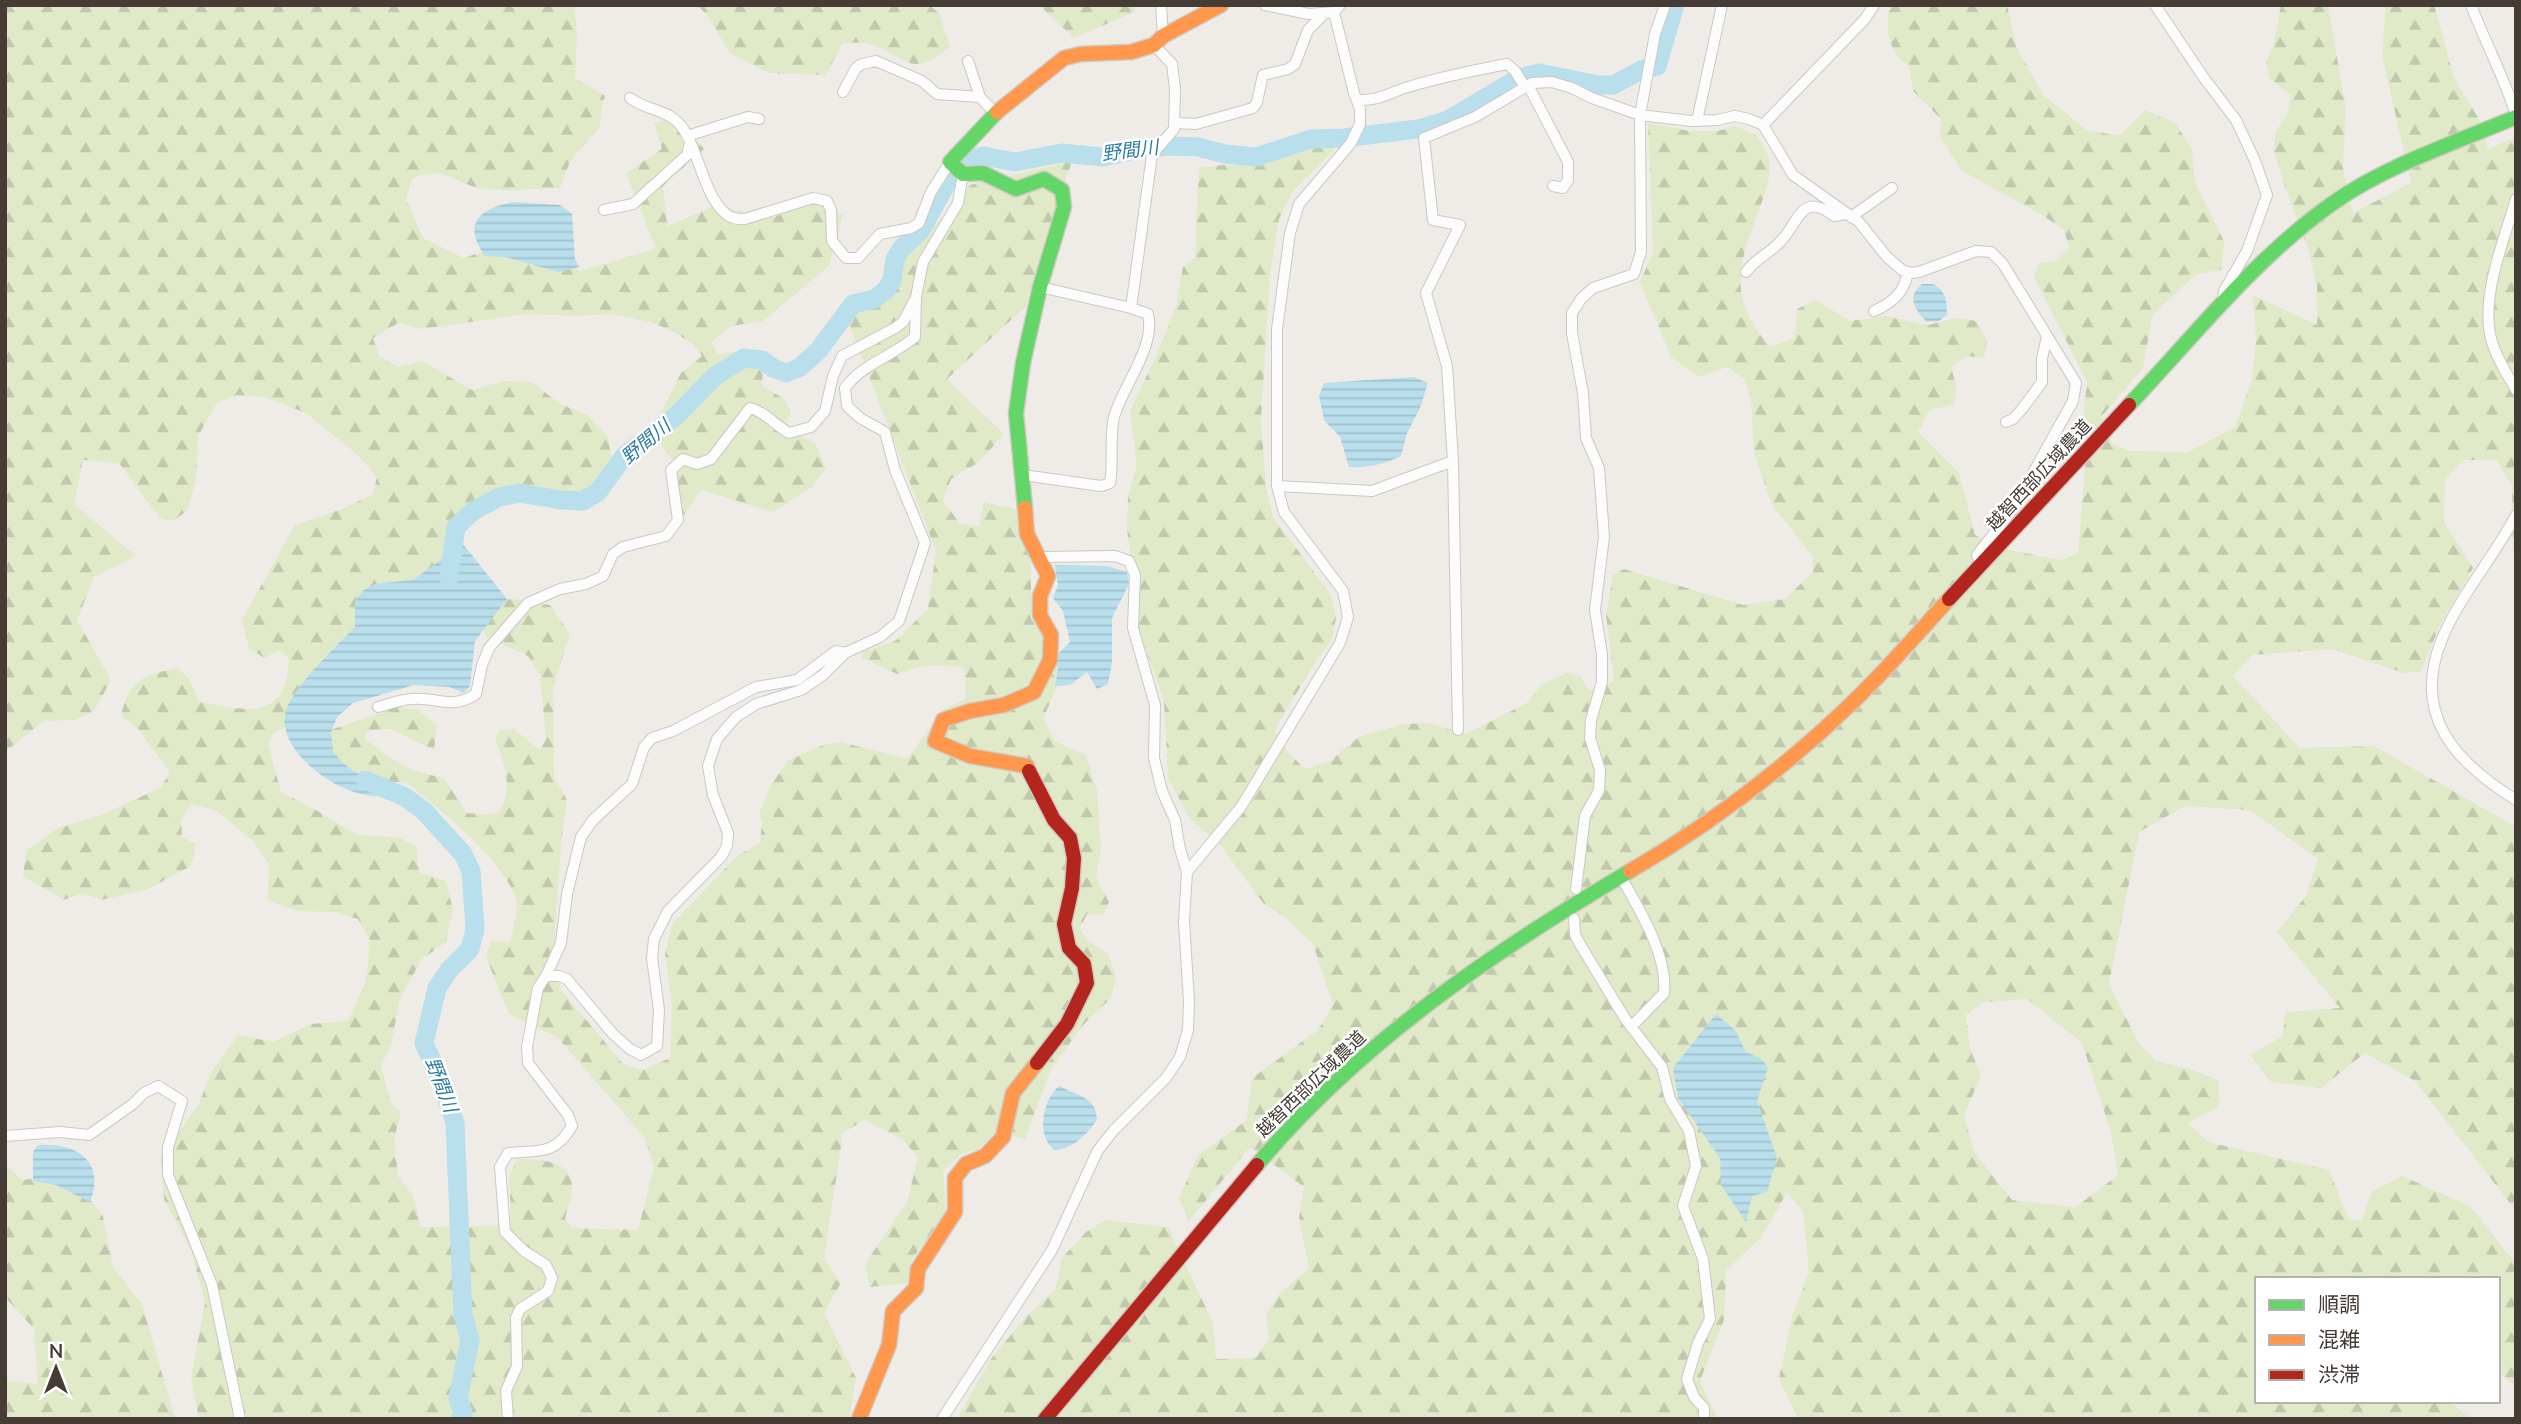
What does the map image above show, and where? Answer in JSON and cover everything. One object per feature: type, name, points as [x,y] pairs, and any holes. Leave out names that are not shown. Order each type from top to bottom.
[{"type":"street","points":[[1131,308],[1152,155],[1174,129],[1175,89],[1172,64],[1159,41],[1161,5]]},
{"type":"street","points":[[629,98],[636,103],[670,114],[688,140],[724,213],[734,219],[745,219],[813,198],[827,201],[831,210],[832,242],[846,258],[858,258],[880,234],[911,228],[919,223],[931,192],[950,162],[996,113],[1064,58],[1081,54],[1131,52],[1159,41],[1221,5]]},
{"type":"street","points":[[1265,5],[1309,14],[1333,10]]},
{"type":"street","points":[[1576,889],[1585,816],[1599,790],[1600,770],[1590,738],[1591,720],[1602,682],[1602,655],[1595,610],[1604,537],[1599,468],[1586,438],[1583,393],[1572,333],[1572,313],[1581,299],[1593,288],[1634,274],[1641,253],[1640,115],[1655,34],[1665,5]]},
{"type":"street","points":[[1697,121],[1723,5]]},
{"type":"street","points":[[1763,125],[1865,19],[1874,5]]},
{"type":"street","points":[[2155,5],[2236,120],[2267,195],[2247,251],[2224,291],[2222,306]]},
{"type":"street","points":[[2471,5],[2487,47],[2509,92],[2516,116]]},
{"type":"street","points":[[1174,123],[1196,124],[1253,108],[1263,75],[1288,69],[1295,64],[1308,30],[1333,10]]},
{"type":"street","points":[[1187,872],[1241,807],[1340,643],[1348,617],[1343,591],[1284,512],[1277,486],[1277,329],[1290,233],[1299,204],[1351,144],[1360,124],[1360,109],[1333,10]]},
{"type":"street","points":[[843,92],[856,68],[876,61],[922,81],[937,94],[980,97]]},
{"type":"street","points":[[968,61],[980,97],[996,113]]},
{"type":"street","points":[[1357,100],[1373,101],[1408,86],[1507,64],[1527,86],[1568,162],[1568,180],[1563,188],[1553,186]]},
{"type":"street","points":[[1458,730],[1453,461],[1447,366],[1426,293],[1460,225],[1433,220],[1424,138],[1475,117],[1527,86],[1552,82],[1640,115],[1697,121],[1735,116],[1763,125],[1793,176],[1859,222],[1887,257],[1908,273],[1919,272],[1976,251],[1991,252],[2003,264],[2076,383],[2073,401],[2013,509],[1977,555],[1981,564]]},
{"type":"street","name":"越智西部広域農道","points":[[1045,1419],[1289,1127],[1363,1056],[1473,971],[1651,859],[1754,788],[1807,744],[1856,699],[2272,252],[2334,202],[2395,168],[2516,116]]},
{"type":"street","points":[[688,140],[748,117],[759,119]]},
{"type":"street","points":[[604,210],[633,204],[687,155],[688,140]]},
{"type":"street","points":[[859,1419],[889,1345],[893,1311],[916,1288],[918,1269],[954,1212],[955,1178],[966,1164],[985,1156],[1003,1137],[1013,1093],[1067,1024],[1087,983],[1084,964],[1069,947],[1064,925],[1072,888],[1074,858],[1070,838],[1054,820],[1027,766],[981,759],[934,741],[943,720],[970,711],[1004,705],[1034,692],[1050,660],[1051,635],[1040,615],[1040,596],[1048,576],[1041,557],[1027,534],[1016,412],[1023,363],[1040,287],[1064,207],[1062,190],[1044,179],[1016,189],[983,173],[963,174],[950,162]]},
{"type":"street","points":[[546,976],[567,979],[592,1011],[630,1049],[641,1055],[657,1046],[659,1010],[652,958],[654,939],[668,911],[721,857],[727,846],[728,833],[713,795],[708,766],[718,739],[736,717],[756,704],[801,690],[823,675],[845,653],[880,637],[899,621],[925,543],[895,470],[885,432],[860,418],[847,406],[845,388],[854,375],[905,346],[915,337],[916,298],[923,262],[958,202],[963,174]]},
{"type":"street","points":[[1746,272],[1786,237],[1800,212],[1807,208],[1823,207],[1834,216],[1848,215],[1892,188]]},
{"type":"street","points":[[2516,200],[2495,272],[2489,309],[2490,339],[2516,390]]},
{"type":"street","points":[[1874,311],[1897,298],[1908,273]]},
{"type":"street","points":[[1023,475],[1101,486],[1111,483],[1114,418],[1146,345],[1151,327],[1148,314],[1040,287]]},
{"type":"street","points":[[379,707],[413,698],[433,702],[464,702],[476,694],[482,665],[489,648],[527,603],[560,589],[586,584],[603,576],[613,554],[622,547],[666,536],[678,520],[671,470],[682,459],[697,464],[711,459],[750,408],[761,411],[773,424],[789,433],[811,427],[825,411],[833,376],[842,356],[903,322],[916,298]]},
{"type":"street","points":[[2007,422],[2022,409],[2042,382],[2042,359],[2047,336]]},
{"type":"street","points":[[1277,486],[1372,491],[1453,461]]},
{"type":"street","points":[[2516,515],[2451,621],[2442,639],[2431,683],[2432,706],[2446,739],[2474,771],[2516,800]]},
{"type":"street","points":[[942,1419],[1052,1251],[1098,1150],[1114,1130],[1148,1099],[1166,1078],[1180,1057],[1188,1030],[1184,921],[1187,872],[1175,820],[1162,791],[1154,758],[1155,705],[1133,628],[1135,575],[1129,561],[1115,556],[1041,557]]},
{"type":"street","points":[[508,1419],[506,1391],[517,1366],[516,1318],[520,1309],[548,1291],[552,1278],[546,1265],[524,1251],[505,1232],[500,1167],[508,1153],[552,1149],[564,1139],[572,1126],[568,1115],[528,1063],[527,1047],[538,988],[561,943],[567,894],[581,837],[593,820],[632,784],[644,747],[652,738],[673,731],[756,687],[797,680],[836,651],[845,653]]},
{"type":"street","points":[[1621,877],[1644,919],[1664,976],[1664,993],[1631,1027]]},
{"type":"street","points":[[1574,919],[1575,935],[1631,1027],[1662,1067],[1670,1099],[1689,1131],[1696,1166],[1683,1206],[1703,1259],[1710,1320],[1698,1343],[1687,1380],[1694,1397],[1704,1408],[1704,1419]]},
{"type":"street","points":[[5,1136],[60,1132],[89,1135],[144,1093],[158,1086],[183,1101],[168,1147],[168,1175],[212,1285],[240,1419]]},
{"type":"green space","points":[[5,5],[574,5],[577,33],[575,78],[605,96],[600,127],[570,161],[560,188],[484,189],[442,174],[412,179],[406,199],[423,238],[464,258],[502,245],[558,259],[580,271],[656,249],[626,173],[662,149],[654,123],[679,117],[704,149],[663,186],[667,226],[715,206],[771,218],[813,202],[843,215],[829,266],[763,321],[731,326],[711,342],[718,354],[747,351],[763,367],[762,386],[783,398],[791,410],[786,426],[816,445],[826,469],[812,487],[773,512],[702,490],[683,516],[673,461],[663,448],[655,425],[681,373],[702,356],[693,344],[651,322],[613,314],[526,314],[422,329],[398,323],[373,338],[379,356],[398,367],[422,361],[472,390],[504,381],[532,382],[560,404],[586,414],[608,437],[612,463],[593,486],[584,491],[558,495],[512,491],[463,530],[459,559],[291,724],[274,733],[268,743],[281,792],[357,835],[398,837],[416,846],[419,872],[446,881],[453,910],[446,942],[422,959],[400,998],[391,1045],[381,1066],[390,1100],[401,1113],[394,1139],[398,1176],[414,1197],[420,1227],[496,1226],[511,1215],[509,1177],[517,1159],[552,1162],[566,1170],[572,1186],[565,1219],[572,1228],[638,1230],[654,1166],[645,1138],[558,1038],[509,1014],[486,957],[491,941],[511,942],[516,914],[516,899],[509,883],[497,867],[468,835],[405,781],[368,786],[337,771],[325,732],[396,707],[418,710],[437,726],[434,750],[391,729],[369,730],[364,738],[410,769],[443,777],[467,813],[485,815],[500,812],[507,784],[495,738],[499,730],[514,729],[540,750],[546,739],[540,675],[528,656],[487,637],[478,622],[495,601],[513,599],[550,605],[570,634],[553,688],[554,777],[567,800],[553,958],[561,990],[624,1065],[643,1070],[670,1058],[672,1005],[665,954],[672,924],[738,855],[760,843],[762,822],[759,814],[771,785],[789,760],[823,745],[841,742],[907,759],[943,709],[966,699],[965,669],[931,666],[897,674],[862,658],[863,652],[895,641],[928,609],[936,551],[849,324],[970,185],[1072,161],[1025,307],[947,379],[1004,434],[979,462],[951,479],[943,500],[960,524],[980,526],[983,502],[1016,509],[1019,531],[1031,561],[1031,618],[1064,670],[1043,719],[1056,742],[1086,755],[1097,790],[1101,849],[1096,878],[1109,902],[1103,915],[1087,914],[1080,929],[1089,941],[1108,954],[1116,977],[1111,998],[1083,1025],[1050,1071],[1025,1139],[995,1132],[979,1149],[962,1154],[943,1171],[946,1213],[912,1259],[907,1283],[870,1287],[865,1264],[907,1202],[918,1157],[902,1139],[864,1120],[843,1133],[824,1258],[841,1283],[824,1313],[856,1378],[849,1419],[199,1419],[191,1377],[205,1303],[191,1250],[164,1199],[161,1156],[199,1104],[211,1072],[238,1035],[273,1042],[311,1024],[348,1021],[366,981],[370,940],[358,919],[333,912],[297,911],[268,900],[269,864],[253,841],[215,810],[191,804],[181,820],[182,837],[196,844],[191,866],[148,889],[101,900],[83,893],[64,900],[23,876],[26,851],[58,828],[99,816],[160,788],[170,773],[140,731],[121,715],[129,693],[140,680],[178,668],[190,680],[199,702],[247,709],[272,703],[280,694],[286,680],[289,659],[279,650],[265,658],[249,649],[242,620],[295,525],[345,508],[373,494],[377,477],[359,456],[306,413],[264,397],[237,395],[217,403],[198,436],[196,479],[187,511],[173,521],[160,518],[119,463],[83,460],[74,504],[136,556],[94,577],[77,620],[111,680],[94,711],[75,720],[44,721],[5,752]]},
{"type":"green space","points":[[697,5],[929,5],[939,13],[950,47],[936,57],[917,64],[909,63],[870,44],[842,44],[826,75],[768,73],[730,53],[706,14]]},
{"type":"green space","points":[[1039,5],[1136,5],[1134,12],[1074,38]]},
{"type":"green space","points":[[1890,5],[2007,5],[2016,46],[2043,95],[2087,130],[2119,136],[2145,110],[2175,123],[2192,149],[2195,183],[2224,241],[2221,270],[2196,274],[2152,316],[2143,368],[2101,417],[2112,444],[2130,451],[2188,452],[2235,427],[2252,380],[2256,339],[2253,295],[2317,325],[2317,287],[2308,249],[2274,151],[2276,131],[2287,115],[2291,95],[2269,78],[2266,62],[2274,42],[2281,5],[2328,5],[2346,109],[2343,167],[2353,213],[2411,183],[2382,55],[2386,5],[2434,5],[2454,78],[2479,119],[2488,149],[2516,137],[2516,569],[2513,552],[2512,485],[2496,460],[2463,460],[2445,479],[2444,522],[2473,568],[2441,623],[2421,671],[2404,673],[2332,649],[2252,655],[2233,676],[2300,748],[2374,746],[2516,827],[2516,1211],[2415,1081],[2365,1053],[2321,1088],[2271,1082],[2250,1055],[2283,1036],[2285,1012],[2340,1008],[2277,932],[2306,896],[2318,859],[2250,810],[2185,806],[2139,832],[2109,984],[2138,1042],[2156,1061],[2190,1069],[2218,1080],[2219,1106],[2188,1123],[2208,1142],[2329,1170],[2349,1220],[2362,1220],[2372,1191],[2402,1176],[2470,1206],[2516,1264],[2516,1386],[2500,1374],[2500,1277],[2255,1277],[2255,1403],[2451,1403],[2471,1419],[1798,1419],[1779,1378],[1793,1313],[1809,1273],[1804,1213],[1787,1192],[1763,1235],[1726,1271],[1724,1320],[1700,1381],[1715,1413],[1715,1419],[957,1419],[991,1359],[1028,1314],[1055,1290],[1062,1258],[1086,1232],[1105,1220],[1168,1227],[1213,1323],[1216,1359],[1256,1358],[1269,1339],[1266,1314],[1280,1293],[1309,1268],[1299,1218],[1304,1187],[1250,1147],[1189,1221],[1179,1198],[1198,1155],[1246,1121],[1252,1078],[1318,1030],[1333,1005],[1313,944],[1284,916],[1263,903],[1221,846],[1190,819],[1168,778],[1164,701],[1139,630],[1127,528],[1128,496],[1137,465],[1130,411],[1176,307],[1183,267],[1195,258],[1199,168],[1223,165],[1260,166],[1311,149],[1330,145],[1334,150],[1294,190],[1279,219],[1270,275],[1261,419],[1266,487],[1273,517],[1331,595],[1336,618],[1332,639],[1274,730],[1289,753],[1305,769],[1330,761],[1359,737],[1403,724],[1428,723],[1466,734],[1527,703],[1542,684],[1567,673],[1580,676],[1589,691],[1614,681],[1606,615],[1613,575],[1624,569],[1743,605],[1785,599],[1813,572],[1813,557],[1772,505],[1754,452],[1751,400],[1744,379],[1727,367],[1698,377],[1671,357],[1640,282],[1653,253],[1648,123],[1689,131],[1718,131],[1735,126],[1757,135],[1764,147],[1770,165],[1769,176],[1743,260],[1741,293],[1746,310],[1770,347],[1795,338],[1797,309],[1816,300],[1850,321],[1886,316],[1928,325],[1956,318],[1976,321],[1987,341],[1984,358],[1966,356],[1951,367],[1956,386],[1955,404],[1930,410],[1918,432],[1959,473],[1975,535],[2013,551],[2062,560],[2078,553],[2088,432],[2083,418],[2087,382],[2034,277],[2039,263],[2056,261],[2069,248],[2064,230],[1962,171],[1940,137],[1941,119],[1913,91],[1909,67],[1896,54],[1888,32]],"holes":[[[2027,999],[2082,1043],[2111,1132],[2118,1175],[2076,1207],[2012,1200],[1974,1152],[1964,1116],[1981,1075],[1970,1049],[1966,1015],[1984,1002]]]},
{"type":"green space","points":[[5,1165],[23,1180],[43,1177],[83,1190],[103,1216],[113,1267],[142,1304],[175,1419],[5,1419],[5,1380],[38,1384],[34,1329],[5,1297]]},
{"type":"water","points":[[513,202],[560,205],[572,214],[575,259],[579,267],[558,272],[506,257],[485,256],[475,235],[478,219],[491,209]]},
{"type":"water","points":[[1922,284],[1933,284],[1945,297],[1947,315],[1939,321],[1927,322],[1916,308],[1914,294]]},
{"type":"water","points":[[1414,377],[1428,383],[1420,408],[1407,433],[1401,456],[1376,465],[1349,467],[1340,437],[1324,420],[1319,396],[1324,383]]},
{"type":"water","points":[[463,544],[507,599],[475,641],[470,686],[464,693],[449,687],[414,685],[353,703],[337,717],[331,733],[333,752],[355,772],[391,787],[388,794],[373,796],[356,793],[338,785],[305,762],[293,747],[286,731],[285,715],[288,705],[315,669],[355,627],[355,600],[364,590],[375,584],[413,580]]},
{"type":"water","points":[[1055,565],[1107,566],[1127,572],[1129,584],[1112,618],[1112,663],[1108,684],[1097,689],[1087,672],[1070,685],[1055,686],[1057,655],[1070,642],[1063,611],[1053,598],[1058,585]]},
{"type":"water","points":[[1716,1014],[1735,1030],[1746,1052],[1761,1059],[1768,1067],[1757,1101],[1777,1158],[1767,1192],[1752,1196],[1746,1222],[1721,1185],[1720,1158],[1678,1098],[1673,1068]]},
{"type":"water","points":[[1059,1086],[1089,1102],[1096,1112],[1097,1120],[1084,1136],[1073,1144],[1054,1150],[1045,1136],[1043,1118],[1053,1092]]},
{"type":"water","points":[[38,1145],[64,1147],[84,1157],[91,1165],[94,1175],[90,1202],[56,1185],[33,1181],[33,1152]]},
{"type":"waterway","name":"野間川","points":[[449,578],[456,527],[473,511],[499,497],[519,493],[583,501],[598,492],[625,455],[675,417],[715,376],[744,358],[762,360],[786,373],[799,368],[818,351],[853,304],[874,299],[886,290],[892,280],[895,259],[901,249],[921,230],[950,177],[966,160],[983,156],[1015,162],[1062,153],[1103,157],[1145,148],[1173,146],[1198,147],[1225,154],[1256,157],[1311,139],[1418,129],[1448,120],[1519,78],[1539,73],[1598,85],[1613,85],[1641,70],[1657,66],[1675,5]]},
{"type":"waterway","name":"野間川","points":[[365,780],[405,797],[424,811],[463,854],[471,871],[475,929],[470,949],[449,970],[437,988],[424,1043],[441,1081],[455,1123],[463,1315],[470,1340],[458,1398],[463,1413],[460,1419]]},
{"type":"traffic: fast","points":[[997,112],[950,162],[963,174],[983,173],[1016,189],[1044,179],[1062,190],[1064,207],[1040,287],[1023,363],[1016,413],[1025,508]]},
{"type":"traffic: fast","points":[[2129,405],[2251,273],[2277,248],[2333,203],[2398,166],[2516,117]]},
{"type":"traffic: fast","points":[[1257,1165],[1339,1079],[1384,1039],[1479,967],[1630,871]]},
{"type":"traffic: slow","points":[[997,112],[1064,58],[1081,54],[1131,52],[1154,45],[1163,36],[1221,5]]},
{"type":"traffic: slow","points":[[1025,508],[1027,534],[1048,576],[1040,596],[1040,615],[1051,635],[1050,660],[1034,692],[1004,705],[970,711],[943,720],[935,741],[970,756],[1027,766],[1029,771]]},
{"type":"traffic: slow","points":[[1630,871],[1719,814],[1802,748],[1866,689],[1949,599]]},
{"type":"traffic: slow","points":[[859,1419],[889,1345],[893,1311],[916,1288],[918,1269],[955,1212],[955,1178],[966,1164],[985,1156],[1003,1137],[1013,1093],[1037,1063]]},
{"type":"traffic: jam","points":[[1949,599],[2129,405]]},
{"type":"traffic: jam","points":[[1029,771],[1054,820],[1070,838],[1074,858],[1072,888],[1064,924],[1069,948],[1084,964],[1087,983],[1067,1024],[1037,1063]]},
{"type":"traffic: jam","points":[[1045,1419],[1257,1165]]}]
